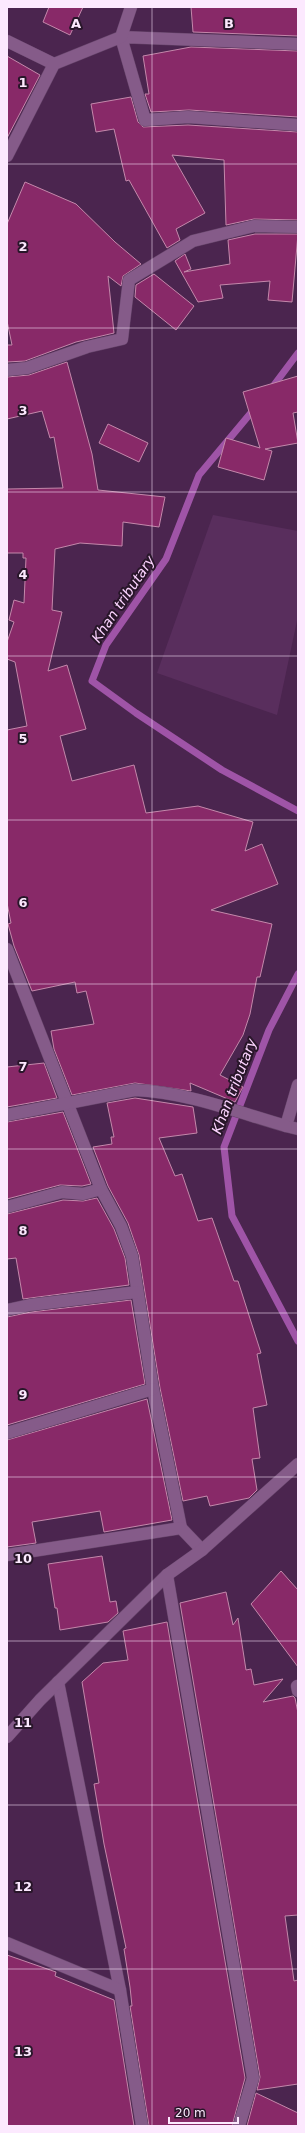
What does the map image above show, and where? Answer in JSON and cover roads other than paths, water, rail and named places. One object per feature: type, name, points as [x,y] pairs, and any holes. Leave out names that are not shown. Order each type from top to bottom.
[{"type":"street","points":[[131,7],[121,37],[145,120],[188,117],[298,125]]},
{"type":"street","points":[[7,156],[54,64],[121,37],[298,44]]},
{"type":"street","points":[[7,42],[54,64]]},
{"type":"street","points":[[7,370],[27,368],[87,347],[122,339],[129,280],[193,241],[254,226],[298,227]]},
{"type":"street","points":[[7,949],[101,1189],[121,1226],[132,1256],[153,1389],[181,1528],[202,1550]]},
{"type":"street","points":[[286,1126],[298,1085]]},
{"type":"street","points":[[7,1115],[135,1090],[154,1091],[206,1103],[298,1129]]},
{"type":"street","points":[[7,1207],[62,1192],[83,1194],[101,1189]]},
{"type":"street","points":[[7,1310],[30,1305],[137,1292]]},
{"type":"street","points":[[7,1433],[153,1389]]},
{"type":"street","points":[[7,1738],[58,1682],[167,1575],[202,1550],[298,1464]]},
{"type":"street","points":[[7,1555],[181,1528]]},
{"type":"street","points":[[167,1575],[253,2078],[239,2126]]},
{"type":"street","points":[[58,1682],[120,1990],[142,2126]]},
{"type":"street","points":[[7,1943],[120,1990]]},
{"type":"waterway","name":"Khan tributary","points":[[271,389],[298,353]]},
{"type":"waterway","name":"Khan tributary","points":[[255,408],[199,475],[166,559],[106,645],[92,681],[136,713],[222,770],[298,811]]},
{"type":"waterway","name":"Khan tributary","points":[[298,974],[269,1030],[224,1147],[232,1216],[298,1341]]}]
